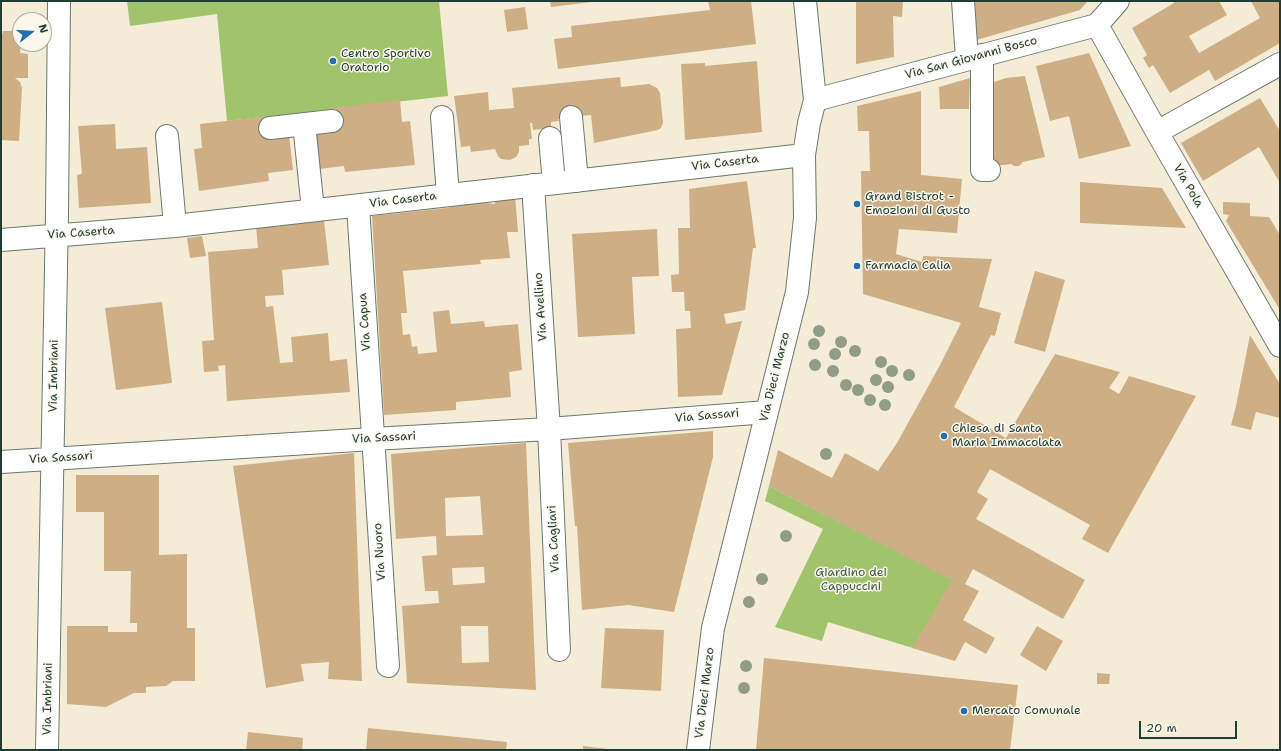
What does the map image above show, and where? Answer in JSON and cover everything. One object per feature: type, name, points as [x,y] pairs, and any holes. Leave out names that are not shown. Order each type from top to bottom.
[{"type":"street","name":"Via Imbriani","points":[[47,750],[59,1]]},
{"type":"street","name":"Via Dieci Marzo","points":[[698,750],[713,628],[797,292],[805,218],[804,155],[809,123],[815,100],[805,1]]},
{"type":"street","points":[[963,1],[975,57],[982,170],[989,170]]},
{"type":"street","points":[[1097,24],[1118,1]]},
{"type":"street","name":"Via San Giovanni Bosco","points":[[815,100],[1097,24]]},
{"type":"street","name":"Via Pola","points":[[1097,24],[1157,132],[1278,339]]},
{"type":"street","points":[[1157,132],[1280,64]]},
{"type":"street","points":[[442,117],[448,195]]},
{"type":"street","points":[[571,117],[577,180]]},
{"type":"street","points":[[270,128],[332,121]]},
{"type":"street","points":[[304,124],[313,210]]},
{"type":"street","points":[[167,136],[175,226]]},
{"type":"street","name":"Via Avellino","points":[[549,429],[544,184],[550,138]]},
{"type":"street","name":"Via Caserta","points":[[1,240],[175,226],[804,155]]},
{"type":"street","name":"Via Capua","points":[[358,206],[373,439]]},
{"type":"street","name":"Via Sassari","points":[[1,462],[549,429],[767,412]]},
{"type":"street","name":"Via Cagliari","points":[[549,429],[559,650]]},
{"type":"street","name":"Via Nuoro","points":[[373,439],[388,666]]},
{"type":"green space","name":"Centro Sportivo Oratorio","points":[[127,1],[439,1],[448,96],[227,121],[217,14],[130,26]]},
{"type":"green space","name":"Giardino dei Cappuccini","points":[[769,486],[956,581],[916,649],[828,622],[822,641],[775,627],[823,529],[765,501]]},
{"type":"building","points":[[550,1],[592,1],[592,2],[551,7]]},
{"type":"building","points":[[708,1],[751,1],[756,44],[558,69],[554,39],[572,37],[571,26],[710,10]]},
{"type":"building","points":[[856,1],[903,1],[902,17],[893,16],[894,57],[856,64]]},
{"type":"building","points":[[974,1],[1088,1],[1080,10],[973,41]]},
{"type":"building","points":[[1173,1],[1219,1],[1227,15],[1189,36],[1199,53],[1260,18],[1251,1],[1280,1],[1280,43],[1215,81],[1209,70],[1170,93],[1153,65],[1149,68],[1143,58],[1147,55],[1132,28],[1174,3]]},
{"type":"building","points":[[525,7],[528,29],[507,32],[504,10]]},
{"type":"building","points":[[3,31],[12,31],[12,52],[28,54],[28,78],[15,78],[20,82],[22,88],[19,141],[1,140],[1,39]]},
{"type":"building","points":[[1089,53],[1131,146],[1079,159],[1069,116],[1050,121],[1036,66]]},
{"type":"building","points":[[757,61],[762,132],[685,140],[681,64],[705,63],[705,66]]},
{"type":"building","points":[[1025,76],[1045,157],[1023,162],[1019,166],[1014,166],[1011,164],[988,167],[988,84],[1006,78]]},
{"type":"building","points":[[620,77],[621,87],[649,84],[657,88],[660,93],[663,123],[661,128],[658,130],[594,143],[591,115],[558,119],[559,121],[551,122],[551,128],[533,130],[532,123],[530,123],[532,139],[529,139],[529,145],[519,146],[519,152],[516,157],[510,160],[501,159],[495,149],[471,152],[470,146],[461,147],[454,96],[488,92],[489,110],[514,108],[512,88]]},
{"type":"building","points":[[970,78],[969,109],[940,109],[939,87]]},
{"type":"building","points":[[921,91],[921,175],[962,179],[957,233],[899,229],[896,254],[922,262],[923,256],[992,259],[979,307],[1001,313],[995,336],[991,335],[954,407],[1006,438],[1055,354],[1120,372],[1109,388],[1119,394],[1129,376],[1196,396],[1108,553],[1082,539],[1090,525],[990,469],[977,492],[988,499],[976,519],[1085,580],[1063,619],[973,569],[965,584],[979,591],[963,620],[995,638],[986,654],[965,642],[955,661],[912,648],[952,580],[769,486],[778,450],[832,478],[845,453],[878,471],[897,443],[940,365],[961,323],[863,294],[861,171],[870,171],[869,131],[858,131],[857,106]]},
{"type":"building","points":[[1260,98],[1280,131],[1280,183],[1259,147],[1203,181],[1181,143]]},
{"type":"building","points":[[400,100],[402,122],[410,121],[415,165],[345,172],[344,166],[319,169],[316,132],[332,121],[330,108]]},
{"type":"building","points":[[269,116],[272,138],[289,135],[293,170],[268,173],[269,181],[199,191],[194,149],[202,148],[200,124]]},
{"type":"building","points":[[115,124],[116,149],[147,147],[151,203],[79,208],[77,175],[82,174],[78,126]]},
{"type":"building","points":[[747,181],[756,248],[753,248],[745,310],[724,314],[726,324],[742,321],[722,395],[678,397],[676,329],[691,328],[690,311],[685,311],[684,292],[672,292],[671,275],[679,274],[678,228],[690,228],[689,189]]},
{"type":"building","points":[[1080,182],[1162,188],[1186,228],[1080,223]]},
{"type":"building","points":[[515,195],[518,232],[507,232],[510,258],[480,260],[481,264],[403,271],[407,313],[401,313],[403,335],[410,334],[412,347],[417,346],[418,354],[437,352],[433,312],[449,310],[451,324],[484,321],[485,327],[518,324],[522,370],[509,372],[511,397],[456,402],[456,410],[384,415],[372,216],[447,208],[477,202],[495,204],[494,197]]},
{"type":"building","points":[[1223,202],[1250,203],[1250,216],[1269,217],[1280,235],[1280,310],[1226,221],[1229,215],[1223,214]]},
{"type":"building","points":[[324,220],[329,265],[282,270],[284,295],[265,296],[266,307],[273,306],[280,363],[293,362],[291,337],[328,333],[330,361],[347,359],[350,392],[227,401],[225,365],[218,366],[219,371],[204,372],[202,341],[214,340],[208,252],[258,248],[256,226]]},
{"type":"building","points":[[657,229],[659,276],[632,277],[635,334],[578,337],[572,234]]},
{"type":"building","points":[[202,236],[206,256],[190,258],[187,238]]},
{"type":"building","points":[[1035,271],[1065,280],[1045,352],[1014,343]]},
{"type":"building","points":[[162,302],[172,383],[116,390],[105,308]]},
{"type":"building","points":[[1250,335],[1280,384],[1280,418],[1256,412],[1251,430],[1231,425]]},
{"type":"building","points":[[713,431],[713,457],[674,612],[628,605],[582,610],[577,526],[575,526],[568,443]]},
{"type":"building","points":[[526,443],[536,690],[407,683],[402,606],[439,603],[438,591],[425,591],[422,556],[437,555],[436,536],[396,539],[391,454]],"holes":[[[480,496],[483,535],[446,536],[445,498]],[[484,567],[485,583],[453,585],[452,568]],[[461,626],[488,626],[489,662],[462,663]]]},
{"type":"building","points":[[354,453],[362,681],[328,679],[329,662],[301,664],[304,681],[266,688],[233,466]]},
{"type":"building","points":[[76,475],[159,475],[159,555],[187,554],[187,628],[195,628],[195,681],[173,681],[166,686],[146,687],[146,693],[134,693],[106,707],[67,704],[67,626],[108,626],[108,632],[137,632],[137,623],[130,623],[131,571],[104,571],[104,512],[76,512]]},
{"type":"building","points":[[1037,626],[1063,641],[1046,671],[1020,655]]},
{"type":"building","points":[[605,628],[664,630],[661,691],[601,688]]},
{"type":"building","points":[[764,658],[1018,685],[1010,750],[756,750]]},
{"type":"building","points":[[1097,673],[1110,674],[1109,684],[1097,684]]},
{"type":"building","points":[[368,728],[507,742],[506,750],[366,750]]},
{"type":"building","points":[[248,732],[303,738],[302,750],[246,750]]},
{"type":"building","points":[[583,746],[608,749],[608,750],[583,750]]},
{"type":"place","name":"Centro Sportivo Oratorio","points":[[333,61]]},
{"type":"place","name":"Grand Bistrot - Emozioni di Gusto","points":[[857,204]]},
{"type":"place","name":"Farmacia Calia","points":[[857,266]]},
{"type":"place","name":"Chiesa di Santa Maria Immacolata","points":[[944,436]]},
{"type":"place","name":"Mercato Comunale","points":[[964,711]]}]
